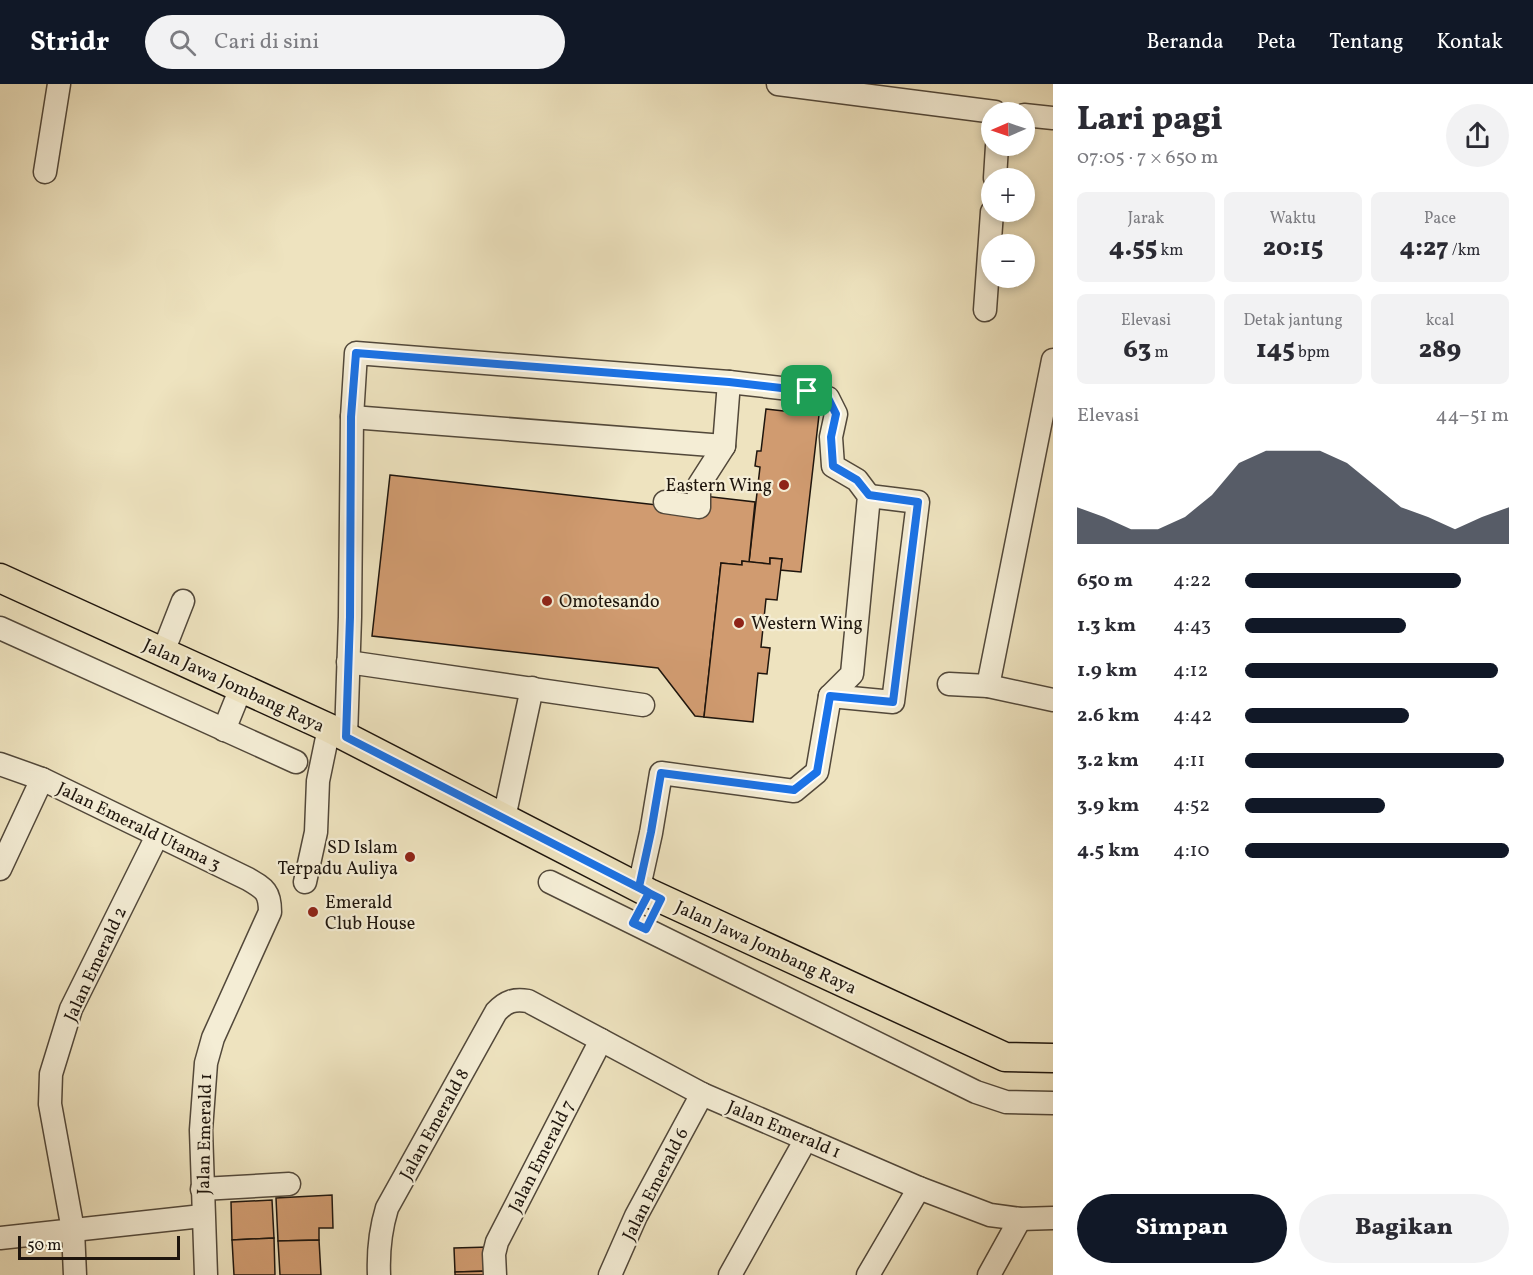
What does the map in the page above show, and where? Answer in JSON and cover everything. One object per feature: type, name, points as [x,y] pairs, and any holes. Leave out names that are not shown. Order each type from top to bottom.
[{"type":"main road","name":"Jalan Jawa Jombang Raya","points":[[0,578],[337,732],[649,893],[1005,1057],[1053,1058]]},
{"type":"street","points":[[45,172],[59,84]]},
{"type":"street","points":[[778,84],[981,110]]},
{"type":"street","points":[[1035,116],[1053,118]]},
{"type":"street","points":[[985,310],[991,222]]},
{"type":"street","points":[[305,882],[316,832],[318,781],[337,732],[348,662],[351,417],[356,353],[729,382],[807,391],[828,398],[836,414],[831,437],[833,466],[857,480],[869,495],[918,502],[893,702],[830,696]]},
{"type":"street","points":[[988,686],[1053,360]]},
{"type":"street","points":[[665,502],[699,507],[699,485],[724,446],[729,382]]},
{"type":"street","points":[[351,417],[724,446]]},
{"type":"street","points":[[639,926],[649,893],[651,832],[661,773],[794,790],[817,772],[830,696],[852,674],[869,495]]},
{"type":"street","points":[[163,652],[183,601]]},
{"type":"street","points":[[0,628],[296,762]]},
{"type":"street","points":[[348,662],[643,705]]},
{"type":"street","points":[[949,684],[988,686],[1053,700]]},
{"type":"street","points":[[224,730],[241,688]]},
{"type":"street","points":[[504,818],[531,688]]},
{"type":"street","name":"Jalan Emerald Utama 3","points":[[0,764],[42,779],[248,879],[264,889],[270,899]]},
{"type":"street","points":[[0,869],[42,779]]},
{"type":"street","name":"Jalan Emerald 2","points":[[75,1275],[73,1230],[50,1104],[51,1074],[71,1009],[157,836]]},
{"type":"street","points":[[550,882],[976,1092],[1006,1102],[1053,1103]]},
{"type":"street","name":"Jalan Emerald 1","points":[[206,1275],[202,1216],[201,1130],[206,1063],[213,1038],[270,912],[270,899]]},
{"type":"street","name":"Jalan Emerald 8","points":[[379,1275],[378,1252],[387,1208],[496,1012],[505,1002],[517,999],[528,1001]]},
{"type":"street","name":"Jalan Emerald 1","points":[[528,1001],[702,1094],[919,1188],[990,1215],[1020,1219],[1053,1218]]},
{"type":"street","name":"Jalan Emerald 7","points":[[495,1275],[494,1254],[497,1242],[601,1041]]},
{"type":"street","name":"Jalan Emerald 6","points":[[610,1275],[636,1216],[702,1094]]},
{"type":"street","points":[[729,1275],[806,1139]]},
{"type":"street","points":[[202,1189],[289,1184]]},
{"type":"street","points":[[868,1275],[919,1188]]},
{"type":"street","points":[[0,1238],[202,1216]]},
{"type":"street","points":[[989,1275],[1020,1219]]},
{"type":"building","name":"Eastern Wing","points":[[766,409],[819,415],[801,572],[780,570],[782,559],[770,558],[770,564],[749,562],[760,467],[755,466],[757,451],[761,451]]},
{"type":"building","name":"Omotesando","points":[[390,475],[702,510],[704,496],[755,502],[749,562],[742,561],[742,565],[721,563],[704,717],[695,716],[658,668],[372,636]]},
{"type":"building","name":"Western Wing","points":[[770,558],[782,559],[777,600],[766,599],[761,647],[770,648],[767,674],[758,673],[753,722],[704,717],[721,563],[742,565],[742,561],[770,564]]},
{"type":"building","points":[[332,1195],[333,1228],[319,1228],[319,1240],[278,1241],[276,1198]]},
{"type":"building","points":[[272,1200],[274,1238],[232,1240],[231,1202]]},
{"type":"building","points":[[274,1238],[275,1275],[234,1275],[232,1240]]},
{"type":"building","points":[[319,1240],[321,1275],[280,1275],[278,1241]]},
{"type":"building","points":[[489,1247],[490,1271],[455,1272],[454,1248]]},
{"type":"building","points":[[490,1271],[490,1275],[455,1275],[455,1272]]},
{"type":"place","name":"Eastern Wing","points":[[784,485]]},
{"type":"place","name":"Omotesando","points":[[547,601]]},
{"type":"place","name":"Western Wing","points":[[739,623]]},
{"type":"place","name":"SD Islam Terpadu Auliya","points":[[410,857]]},
{"type":"place","name":"Emerald Club House","points":[[313,912]]},
{"type":"route","points":[[807,391],[729,382],[356,353],[351,417],[350,617],[346,737],[639,887],[661,899],[646,929],[633,923],[649,893],[639,887],[661,773],[794,790],[817,772],[830,696],[893,702],[918,502],[869,495],[857,480],[833,466],[831,437],[836,414],[828,398],[807,391]]}]
